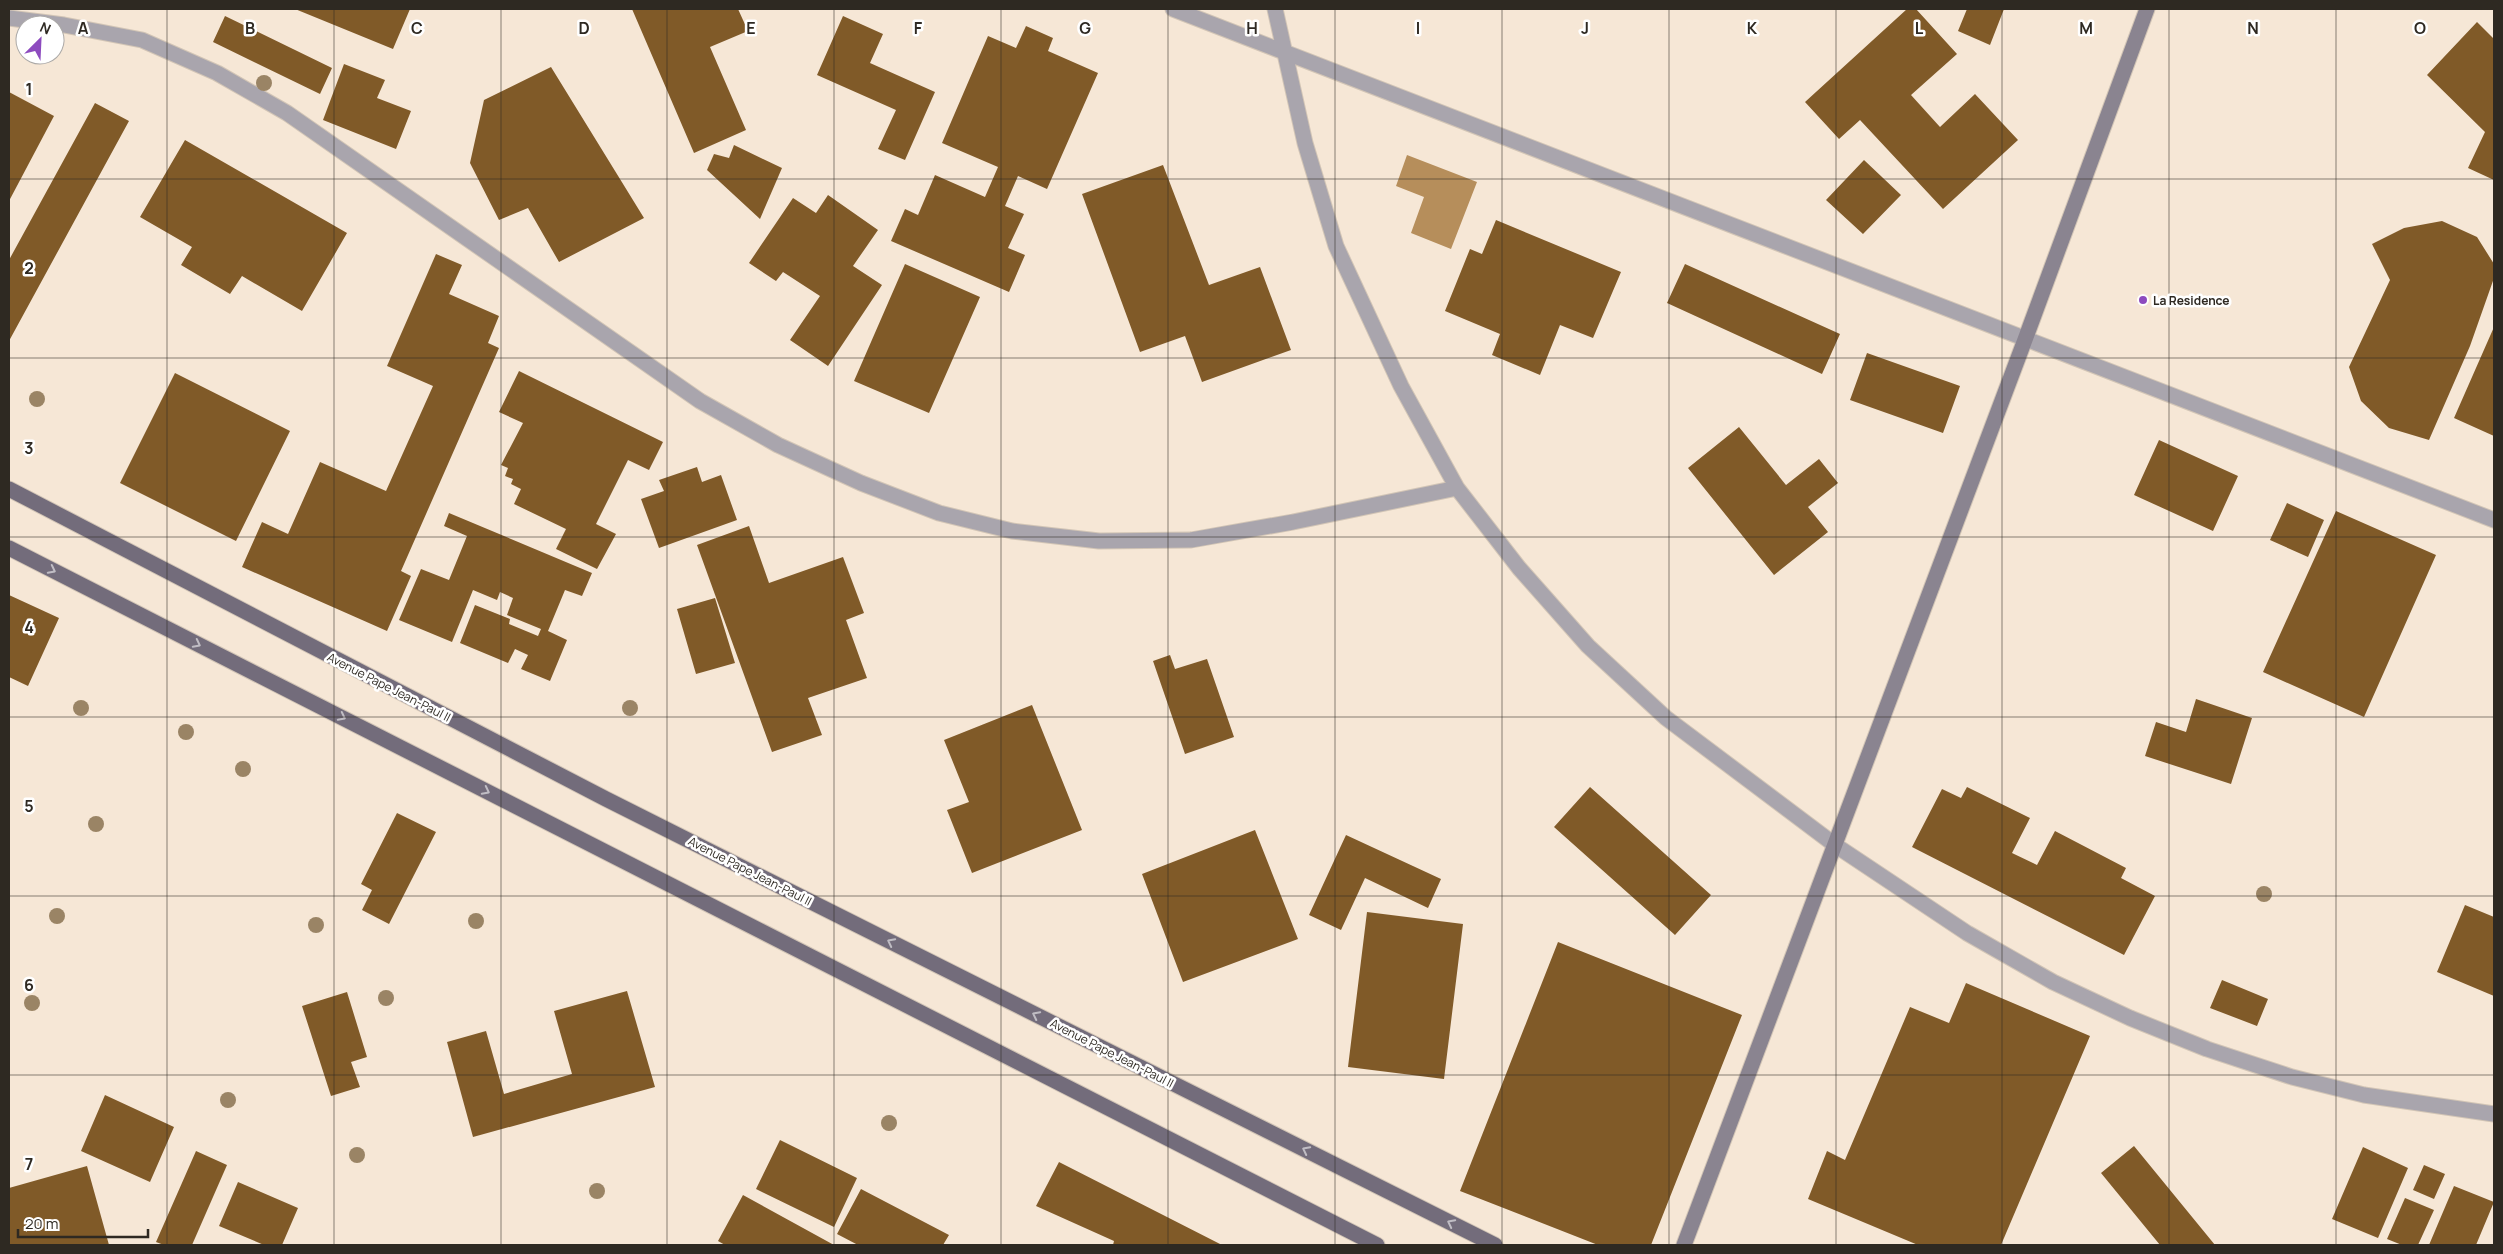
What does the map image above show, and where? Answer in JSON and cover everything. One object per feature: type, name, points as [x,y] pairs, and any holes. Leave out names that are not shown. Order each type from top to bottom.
[{"type":"main road","name":"Avenue Pape Jean-Paul II","points":[[9,489],[606,799],[1495,1245]]},
{"type":"main road","points":[[9,548],[1377,1245]]},
{"type":"street","points":[[1173,9],[2026,337],[2494,520]]},
{"type":"street","points":[[1275,9],[1305,143],[1336,246],[1401,386],[1457,488],[1519,568],[1588,646],[1666,718],[1835,845],[1967,934],[2053,982],[2130,1018],[2207,1049],[2292,1077],[2364,1095],[2494,1114]]},
{"type":"street","points":[[1684,1245],[2026,337],[2146,9]]},
{"type":"street","points":[[9,18],[64,25],[142,40],[217,73],[287,113],[700,401],[778,445],[861,482],[939,513],[1012,531],[1099,541],[1191,540],[1293,522],[1457,488]]},
{"type":"shaded area","points":[[1407,155],[1477,182],[1451,249],[1411,233],[1424,197],[1396,186]]},
{"type":"building","points":[[295,9],[410,9],[393,49]]},
{"type":"building","points":[[632,9],[738,9],[748,31],[710,47],[746,130],[694,153]]},
{"type":"building","points":[[1907,9],[1916,9],[1957,54],[1911,95],[1940,127],[1975,94],[2018,140],[1943,209],[1860,120],[1839,139],[1805,102]]},
{"type":"building","points":[[1967,9],[2004,9],[1990,45],[1958,31]]},
{"type":"building","points":[[225,16],[332,68],[320,94],[213,42]]},
{"type":"building","points":[[843,16],[883,34],[870,63],[935,92],[905,160],[878,149],[896,110],[817,75]]},
{"type":"building","points":[[2477,22],[2494,39],[2494,180],[2468,168],[2485,132],[2427,75]]},
{"type":"building","points":[[1026,26],[1053,38],[1048,51],[1098,73],[1047,189],[1018,176],[1005,206],[1024,214],[1008,248],[1025,255],[1009,292],[891,241],[905,209],[918,215],[935,175],[985,197],[998,167],[942,143],[988,36],[1016,48]]},
{"type":"building","points":[[344,64],[385,80],[377,98],[411,111],[396,149],[323,120]]},
{"type":"building","points":[[551,67],[644,218],[559,262],[528,208],[499,220],[470,163],[484,100]]},
{"type":"building","points":[[9,92],[54,116],[9,201]]},
{"type":"building","points":[[95,103],[129,121],[9,341],[9,260]]},
{"type":"building","points":[[185,140],[347,233],[302,311],[242,276],[230,294],[181,265],[192,247],[140,217]]},
{"type":"building","points":[[734,145],[782,168],[760,219],[707,170],[714,154],[729,158]]},
{"type":"building","points":[[1864,160],[1901,195],[1863,234],[1826,200]]},
{"type":"building","points":[[1163,165],[1209,285],[1260,267],[1291,350],[1202,382],[1185,336],[1140,352],[1082,194]]},
{"type":"building","points":[[828,195],[878,230],[853,266],[882,285],[828,366],[790,340],[820,296],[783,272],[776,281],[749,263],[793,198],[816,213]]},
{"type":"building","points":[[1496,220],[1621,272],[1593,338],[1560,325],[1540,375],[1492,355],[1500,334],[1445,311],[1470,249],[1482,254]]},
{"type":"building","points":[[2442,221],[2477,237],[2494,264],[2494,278],[2470,346],[2429,440],[2389,428],[2361,401],[2349,367],[2390,280],[2372,244],[2404,228]]},
{"type":"building","points":[[436,254],[462,265],[449,294],[499,316],[488,343],[499,348],[401,571],[411,576],[387,631],[242,567],[262,522],[288,534],[320,462],[386,491],[433,386],[387,366]]},
{"type":"building","points":[[905,264],[980,297],[929,413],[854,381]]},
{"type":"building","points":[[1685,264],[1840,334],[1822,374],[1667,303]]},
{"type":"building","points":[[2494,327],[2494,436],[2454,418]]},
{"type":"building","points":[[1867,353],[1960,386],[1943,433],[1850,400]]},
{"type":"building","points":[[519,371],[663,442],[649,470],[628,460],[596,524],[616,534],[597,569],[556,549],[566,529],[514,504],[521,489],[511,484],[513,479],[505,476],[508,468],[501,465],[523,423],[499,412]]},
{"type":"building","points":[[175,373],[290,431],[236,541],[120,483]]},
{"type":"building","points":[[1739,427],[1786,485],[1819,459],[1838,483],[1808,507],[1828,532],[1774,575],[1688,468]]},
{"type":"building","points":[[2159,440],[2238,476],[2213,531],[2134,495]]},
{"type":"building","points":[[697,467],[702,482],[721,475],[737,520],[659,548],[641,499],[664,491],[659,480]]},
{"type":"building","points":[[2287,503],[2324,520],[2308,557],[2270,540]]},
{"type":"building","points":[[2336,511],[2436,555],[2364,717],[2263,672]]},
{"type":"building","points":[[449,513],[592,573],[582,596],[565,590],[548,631],[567,640],[550,681],[521,669],[528,655],[515,649],[508,663],[460,643],[475,605],[510,619],[509,624],[538,636],[541,629],[507,615],[513,598],[500,592],[497,600],[473,590],[452,642],[399,620],[421,569],[449,580],[467,536],[444,526]]},
{"type":"building","points":[[749,526],[769,583],[843,557],[864,613],[846,620],[867,678],[808,698],[822,735],[772,752],[697,545]]},
{"type":"building","points":[[9,595],[59,618],[28,686],[9,677]]},
{"type":"building","points":[[715,598],[735,663],[696,674],[677,609]]},
{"type":"building","points":[[1170,655],[1175,669],[1207,659],[1234,737],[1185,754],[1153,661]]},
{"type":"building","points":[[2196,699],[2252,718],[2231,784],[2145,756],[2156,722],[2186,732]]},
{"type":"building","points":[[1032,705],[1082,830],[972,873],[947,810],[969,802],[944,740]]},
{"type":"building","points":[[1590,787],[1711,895],[1675,935],[1554,827]]},
{"type":"building","points":[[1967,787],[2030,818],[2012,853],[2037,865],[2055,831],[2126,868],[2121,878],[2155,896],[2124,955],[1912,847],[1942,789],[1961,798]]},
{"type":"building","points":[[397,813],[436,832],[389,924],[362,910],[372,890],[361,884]]},
{"type":"building","points":[[1255,830],[1298,939],[1183,982],[1142,874]]},
{"type":"building","points":[[1346,835],[1441,879],[1428,908],[1365,878],[1341,930],[1309,915]]},
{"type":"building","points":[[2465,905],[2494,917],[2494,996],[2437,972]]},
{"type":"building","points":[[1367,912],[1463,924],[1444,1079],[1348,1067]]},
{"type":"building","points":[[1558,942],[1742,1015],[1651,1245],[1598,1245],[1460,1191]]},
{"type":"building","points":[[2222,980],[2268,999],[2257,1026],[2210,1008]]},
{"type":"building","points":[[1966,983],[2090,1036],[2001,1245],[1918,1245],[1808,1199],[1827,1151],[1845,1160],[1910,1007],[1949,1023]]},
{"type":"building","points":[[627,991],[655,1087],[473,1137],[447,1042],[486,1031],[504,1094],[572,1074],[554,1011]]},
{"type":"building","points":[[347,992],[367,1057],[351,1062],[360,1087],[331,1096],[302,1006]]},
{"type":"building","points":[[105,1095],[174,1127],[150,1182],[81,1151]]},
{"type":"building","points":[[780,1140],[857,1178],[834,1227],[756,1189]]},
{"type":"building","points":[[2134,1146],[2215,1245],[2160,1245],[2101,1173]]},
{"type":"building","points":[[2363,1147],[2408,1168],[2378,1238],[2332,1219]]},
{"type":"building","points":[[196,1151],[227,1165],[192,1245],[164,1245],[156,1242]]},
{"type":"building","points":[[1059,1162],[1222,1245],[1113,1245],[1114,1241],[1036,1206]]},
{"type":"building","points":[[2424,1165],[2445,1174],[2434,1199],[2413,1190]]},
{"type":"building","points":[[87,1166],[109,1245],[9,1245],[9,1188]]},
{"type":"building","points":[[238,1182],[298,1208],[282,1245],[264,1245],[219,1226]]},
{"type":"building","points":[[2454,1186],[2494,1202],[2476,1245],[2429,1245]]},
{"type":"building","points":[[861,1189],[949,1235],[943,1245],[858,1245],[837,1234]]},
{"type":"building","points":[[743,1195],[834,1245],[725,1245],[718,1241]]},
{"type":"building","points":[[2405,1198],[2434,1210],[2418,1245],[2402,1245],[2387,1239]]},
{"type":"place","name":"La Residence","points":[[2143,300]]}]
